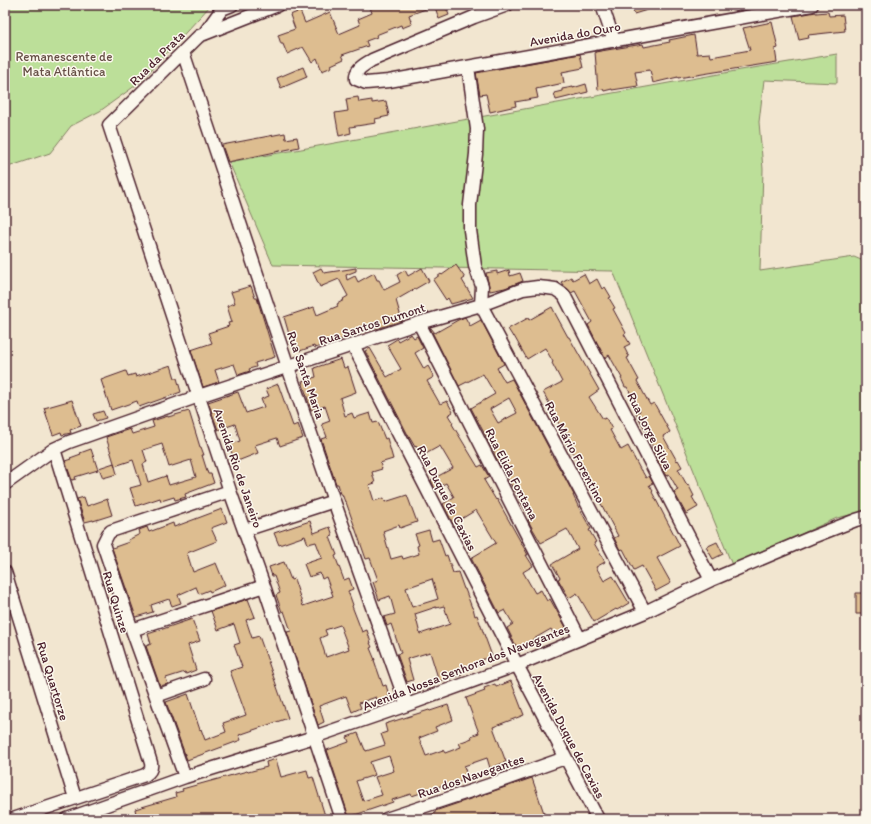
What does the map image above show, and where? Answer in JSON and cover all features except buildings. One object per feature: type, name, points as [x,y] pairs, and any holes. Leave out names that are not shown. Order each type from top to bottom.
[{"type":"street","points":[[203,34],[222,10],[232,5]]},
{"type":"street","name":"Rua da Prata","points":[[109,125],[199,36],[278,5]]},
{"type":"street","name":"Avenida do Ouro","points":[[507,5],[384,54],[360,68],[356,73],[356,79],[366,83],[389,81],[812,5]]},
{"type":"street","points":[[602,5],[614,41]]},
{"type":"street","name":"Rua Santa Maria","points":[[183,52],[288,367],[407,706]]},
{"type":"street","points":[[468,67],[477,129],[476,154],[470,205],[470,230],[475,266],[482,286],[481,305]]},
{"type":"street","name":"Avenida Rio de Janeiro","points":[[109,125],[230,491],[245,530],[342,819]]},
{"type":"street","name":"Rua Santos Dumont","points":[[5,484],[54,449],[69,442],[199,396],[418,323],[481,305],[524,289],[538,287],[556,289],[564,295]]},
{"type":"street","name":"Rua Jorge Silva","points":[[564,295],[711,580]]},
{"type":"street","name":"Rua Mário Forentino","points":[[481,305],[645,612]]},
{"type":"street","name":"Rua Elida Fontana","points":[[418,323],[580,639]]},
{"type":"street","name":"Rua Duque de Caxias","points":[[353,345],[516,665]]},
{"type":"street","name":"Rua Quinze","points":[[54,449],[152,767],[151,771],[145,775],[75,798]]},
{"type":"street","points":[[185,777],[103,544],[111,531],[230,491]]},
{"type":"street","points":[[245,530],[334,501]]},
{"type":"street","name":"Avenida Nossa Senhora dos Navegantes","points":[[67,819],[185,777],[407,706],[516,665],[645,612],[711,580],[810,538],[866,517]]},
{"type":"street","name":"Rua Quartorze","points":[[5,572],[75,798]]},
{"type":"street","points":[[132,630],[264,586]]},
{"type":"street","name":"Avenida Duque de Caxias","points":[[516,665],[598,819]]},
{"type":"street","points":[[156,696],[204,679]]},
{"type":"street","name":"Rua dos Navegantes","points":[[386,819],[565,758]]},
{"type":"street","points":[[13,819],[75,798]]},
{"type":"green space","name":"Remanescente de Mata Atlântica","points":[[5,5],[211,5],[139,83],[100,111],[71,126],[50,153],[5,168]]},
{"type":"green space","points":[[837,54],[837,83],[764,80],[759,122],[763,169],[760,271],[854,257],[866,262],[866,511],[837,518],[732,565],[613,271],[273,265],[229,162],[741,70]]}]
